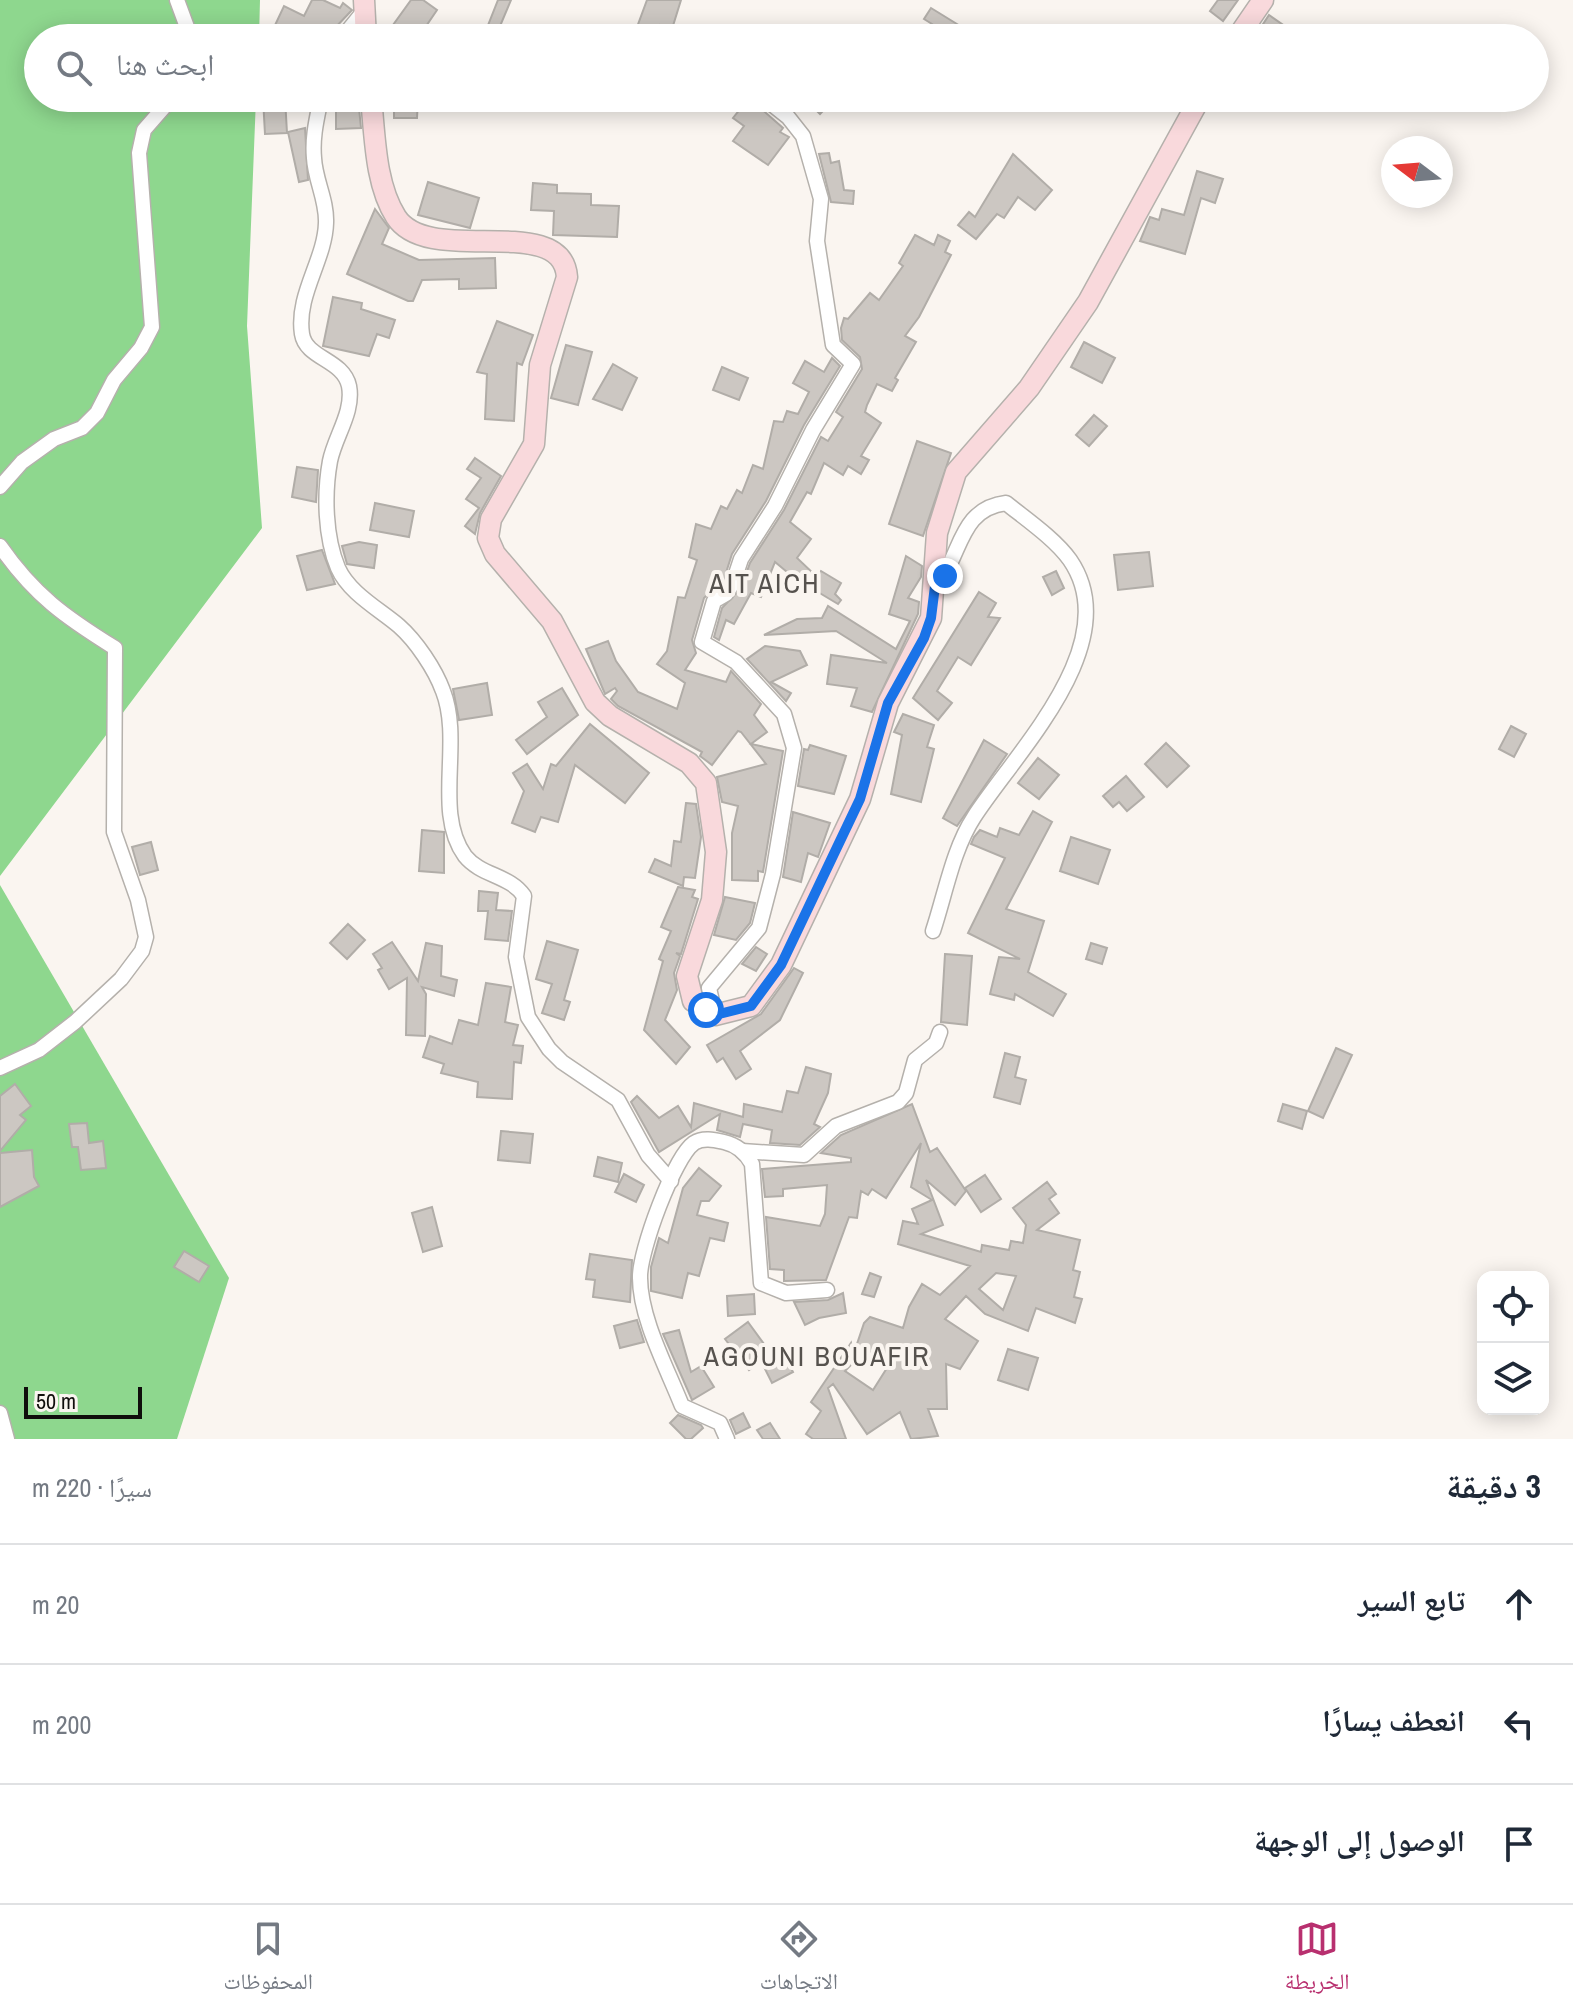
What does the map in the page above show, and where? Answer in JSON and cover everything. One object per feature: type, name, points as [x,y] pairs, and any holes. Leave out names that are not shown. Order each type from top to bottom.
[{"type":"main road","points":[[1247,24],[1263,0]]},
{"type":"main road","points":[[373,112],[383,190],[397,219],[407,229],[424,237],[453,241],[532,243],[552,250],[566,264],[567,277],[547,331],[540,365],[534,444],[491,519],[488,538],[495,554],[552,621],[595,702],[610,716],[689,763],[706,783],[716,852],[712,900],[687,976],[693,1001],[715,1015],[751,1006],[781,965],[860,799],[888,703],[931,618],[937,533],[956,472],[1029,388],[1080,315],[1192,112]]},
{"type":"street","points":[[177,0],[186,24]]},
{"type":"street","points":[[352,24],[364,6]]},
{"type":"street","points":[[0,487],[22,462],[90,421],[152,327],[139,153],[144,130],[160,112]]},
{"type":"street","points":[[319,112],[314,160],[326,225],[308,280],[302,336],[310,349],[342,369],[349,387],[348,410],[330,460],[327,502],[331,550],[340,573],[360,595],[402,629],[443,690],[452,745],[449,808],[453,830],[465,855],[481,869],[518,886],[524,896],[516,957],[528,1017],[549,1049],[562,1062],[618,1100],[648,1155],[671,1181]]},
{"type":"street","points":[[715,1015],[709,988],[759,928],[773,874],[794,748],[784,714],[736,662],[702,642],[703,632],[714,601],[726,594],[733,583],[741,559],[775,506],[813,430],[853,364],[833,345],[817,241],[821,199],[803,136],[782,112]]},
{"type":"street","points":[[933,931],[971,820],[1058,701],[1080,640],[1085,603],[1069,559],[1006,503],[989,505],[960,536],[945,576],[935,586]]},
{"type":"street","points":[[0,546],[17,571],[56,611],[115,648],[114,832],[138,900],[146,937],[142,951],[121,979],[75,1022],[39,1050],[0,1068]]},
{"type":"street","points":[[742,1151],[804,1155],[836,1126],[898,1102],[906,1093],[915,1060],[936,1043],[940,1032]]},
{"type":"street","points":[[727,1439],[720,1423],[682,1406],[641,1297],[641,1258],[649,1228],[671,1181],[695,1143],[709,1139],[730,1143],[742,1151],[752,1164],[761,1283],[786,1293],[827,1290]]},
{"type":"street","points":[[0,1413],[7,1439]]},
{"type":"green space","points":[[0,0],[260,0],[259,24],[24,24],[24,112],[255,112],[247,326],[262,528],[0,876]]},
{"type":"green space","points":[[0,885],[229,1278],[177,1439],[0,1439]]},
{"type":"building","points":[[312,0],[323,0],[340,8],[343,3],[352,10],[339,24],[276,24],[284,6],[304,16]]},
{"type":"building","points":[[411,0],[423,0],[437,10],[428,24],[394,24]]},
{"type":"building","points":[[498,0],[511,0],[501,24],[489,24]]},
{"type":"building","points":[[647,0],[681,0],[674,24],[638,24]]},
{"type":"building","points":[[1218,0],[1238,0],[1223,21],[1210,11]]},
{"type":"building","points":[[931,8],[957,24],[932,24],[924,19]]},
{"type":"building","points":[[1269,15],[1282,24],[1263,24]]},
{"type":"building","points":[[264,112],[286,112],[287,133],[265,134]]},
{"type":"building","points":[[336,112],[359,112],[361,128],[336,129]]},
{"type":"building","points":[[394,112],[417,112],[417,118],[394,118]]},
{"type":"building","points":[[738,112],[765,112],[783,128],[780,132],[789,137],[768,165],[733,141],[744,126],[733,118]]},
{"type":"building","points":[[305,128],[308,180],[299,182],[288,132]]},
{"type":"building","points":[[829,153],[831,163],[839,161],[844,190],[854,191],[853,204],[831,202],[819,154]]},
{"type":"building","points":[[1013,154],[1052,190],[1035,210],[1018,197],[1004,218],[997,214],[976,239],[958,225],[969,212],[975,217]]},
{"type":"building","points":[[1197,171],[1223,179],[1215,203],[1201,198],[1185,254],[1140,241],[1150,217],[1159,220],[1162,209],[1184,215]]},
{"type":"building","points":[[428,182],[479,198],[470,228],[418,215]]},
{"type":"building","points":[[533,183],[557,185],[557,193],[591,194],[591,205],[619,206],[617,237],[553,235],[554,211],[531,210]]},
{"type":"building","points":[[375,209],[389,228],[382,244],[419,260],[495,258],[496,288],[459,289],[459,279],[422,280],[413,301],[408,301],[347,274]]},
{"type":"building","points":[[915,235],[934,245],[938,235],[950,241],[945,252],[951,255],[919,317],[905,336],[916,342],[895,378],[898,380],[892,391],[877,384],[867,405],[865,412],[881,423],[861,456],[869,460],[861,474],[848,466],[843,475],[824,463],[811,494],[807,492],[790,522],[811,539],[797,558],[817,577],[821,571],[841,583],[835,594],[841,600],[838,604],[793,577],[775,562],[761,597],[751,593],[734,624],[726,620],[719,640],[714,637],[722,608],[741,588],[750,563],[784,510],[821,437],[828,441],[843,417],[836,412],[862,369],[860,357],[842,340],[844,318],[848,319],[870,293],[879,300],[903,266],[899,263]]},
{"type":"building","points":[[333,297],[362,303],[361,309],[395,320],[389,338],[377,334],[369,356],[323,346]]},
{"type":"building","points":[[497,321],[533,335],[522,365],[517,363],[514,421],[485,419],[487,374],[477,372]]},
{"type":"building","points":[[1084,342],[1115,358],[1102,383],[1071,367]]},
{"type":"building","points":[[566,345],[592,352],[578,405],[551,398]]},
{"type":"building","points":[[832,358],[840,366],[804,425],[766,501],[732,554],[724,579],[704,598],[692,640],[696,653],[685,670],[726,682],[731,671],[761,704],[754,715],[767,732],[751,744],[783,751],[763,872],[758,871],[758,881],[732,880],[732,833],[738,806],[722,802],[717,777],[766,764],[741,732],[738,731],[712,765],[700,756],[702,752],[618,706],[611,699],[617,691],[615,688],[605,694],[586,649],[608,641],[616,661],[638,692],[677,709],[685,683],[657,664],[667,651],[678,597],[685,598],[697,560],[689,557],[696,524],[711,529],[721,506],[727,509],[737,490],[742,493],[753,465],[763,469],[774,421],[783,422],[787,411],[798,414],[809,392],[793,383],[805,361],[824,372]]},
{"type":"building","points":[[613,364],[637,378],[622,410],[593,399]]},
{"type":"building","points":[[722,367],[748,378],[739,400],[713,390]]},
{"type":"building","points":[[1094,415],[1107,426],[1089,446],[1076,435]]},
{"type":"building","points":[[917,441],[951,453],[923,536],[889,524]]},
{"type":"building","points":[[475,458],[501,476],[480,513],[475,534],[465,526],[479,508],[466,499],[481,478],[467,469]]},
{"type":"building","points":[[297,467],[318,470],[316,502],[292,497]]},
{"type":"building","points":[[375,503],[414,511],[409,537],[370,530]]},
{"type":"building","points":[[359,542],[377,545],[374,568],[347,564],[342,546]]},
{"type":"building","points":[[322,550],[335,584],[307,590],[297,556]]},
{"type":"building","points":[[1149,552],[1153,586],[1118,590],[1114,555]]},
{"type":"building","points":[[906,556],[922,566],[921,577],[908,598],[919,602],[918,614],[872,712],[851,706],[857,688],[827,684],[831,655],[887,663],[836,631],[764,635],[797,619],[822,618],[828,606],[896,649],[910,621],[889,614]]},
{"type":"building","points":[[1056,571],[1064,588],[1052,595],[1043,577]]},
{"type":"building","points":[[979,592],[996,603],[988,617],[1000,618],[971,665],[958,657],[937,691],[952,703],[938,720],[913,698]]},
{"type":"building","points":[[765,646],[800,651],[807,665],[771,682],[791,693],[786,701],[747,659]]},
{"type":"building","points":[[487,683],[492,715],[459,720],[453,689]]},
{"type":"building","points":[[562,688],[578,715],[527,754],[516,740],[547,717],[538,702]]},
{"type":"building","points":[[903,714],[934,725],[927,747],[934,749],[921,802],[891,794],[902,735],[894,732]]},
{"type":"building","points":[[590,724],[649,773],[625,803],[575,765],[558,822],[541,817],[535,832],[512,823],[524,791],[513,773],[527,764],[543,789],[551,764],[556,766]]},
{"type":"building","points":[[1511,726],[1526,734],[1514,757],[1499,749]]},
{"type":"building","points":[[984,740],[1007,754],[957,826],[943,818]]},
{"type":"building","points":[[1166,743],[1189,766],[1167,787],[1145,764]]},
{"type":"building","points":[[810,745],[846,756],[834,794],[798,786],[804,749],[808,750]]},
{"type":"building","points":[[1038,758],[1059,775],[1039,799],[1018,783]]},
{"type":"building","points":[[1126,776],[1144,797],[1127,811],[1119,802],[1113,807],[1103,796]]},
{"type":"building","points":[[686,803],[696,804],[701,837],[695,878],[684,877],[683,886],[649,872],[655,859],[671,866],[674,841],[681,842]]},
{"type":"building","points":[[1033,811],[1052,822],[1006,909],[1044,921],[1028,972],[1066,994],[1053,1016],[1015,994],[1014,1000],[990,994],[999,957],[1020,959],[968,933],[1005,858],[971,844],[974,837],[980,830],[997,837],[1000,828],[1019,835]]},
{"type":"building","points":[[793,812],[830,823],[818,857],[808,853],[801,882],[783,877]]},
{"type":"building","points":[[422,830],[444,832],[444,873],[419,871]]},
{"type":"building","points":[[1071,837],[1110,850],[1098,884],[1060,871]]},
{"type":"building","points":[[151,842],[158,870],[140,875],[132,847]]},
{"type":"building","points":[[678,887],[695,890],[692,897],[698,899],[681,954],[676,953],[680,956],[674,973],[677,990],[665,1020],[690,1047],[676,1064],[644,1030],[663,961],[659,959],[671,931],[661,927]]},
{"type":"building","points":[[479,891],[498,893],[496,910],[512,911],[508,941],[485,939],[488,911],[478,911]]},
{"type":"building","points":[[725,897],[755,903],[750,923],[736,940],[714,935]]},
{"type":"building","points":[[348,924],[365,940],[347,959],[330,943]]},
{"type":"building","points":[[547,941],[578,950],[564,1000],[570,1002],[564,1020],[542,1013],[552,984],[536,979]]},
{"type":"building","points":[[392,942],[418,981],[426,943],[442,946],[441,976],[457,980],[454,996],[422,987],[426,994],[425,1036],[406,1035],[407,978],[389,989],[378,970],[382,968],[373,954]]},
{"type":"building","points":[[1091,943],[1107,948],[1102,964],[1086,959]]},
{"type":"building","points":[[756,947],[767,954],[756,971],[742,964]]},
{"type":"building","points":[[945,954],[972,956],[967,1025],[941,1022]]},
{"type":"building","points":[[794,968],[803,973],[780,1020],[740,1051],[751,1069],[736,1079],[723,1058],[717,1062],[707,1045],[761,1014]]},
{"type":"building","points":[[486,983],[511,987],[505,1022],[518,1025],[513,1045],[523,1046],[521,1063],[514,1062],[512,1099],[477,1097],[478,1082],[441,1073],[444,1064],[423,1057],[430,1036],[452,1044],[459,1020],[478,1025]]},
{"type":"building","points":[[1336,1048],[1352,1055],[1323,1118],[1308,1111]]},
{"type":"building","points":[[1005,1053],[1020,1057],[1015,1077],[1026,1080],[1020,1104],[994,1097]]},
{"type":"building","points":[[806,1067],[831,1074],[828,1093],[814,1124],[820,1127],[800,1145],[770,1143],[772,1130],[743,1124],[740,1137],[717,1130],[720,1114],[659,1152],[631,1102],[637,1096],[659,1118],[678,1106],[691,1127],[694,1103],[743,1117],[744,1104],[782,1112],[787,1091],[798,1093]]},
{"type":"building","points":[[15,1084],[31,1106],[20,1115],[26,1120],[0,1151],[0,1096]]},
{"type":"building","points":[[912,1104],[930,1152],[937,1148],[966,1191],[955,1205],[926,1180],[943,1225],[921,1234],[981,1252],[982,1245],[1009,1250],[1011,1241],[1023,1243],[1026,1225],[1013,1208],[1047,1182],[1056,1194],[1049,1199],[1059,1213],[1037,1230],[1080,1240],[1073,1270],[1080,1272],[1074,1297],[1082,1299],[1075,1323],[1036,1308],[1028,1331],[985,1314],[966,1296],[945,1319],[978,1341],[960,1369],[946,1364],[947,1409],[928,1409],[938,1436],[911,1439],[900,1412],[867,1434],[833,1384],[828,1388],[846,1439],[813,1439],[806,1434],[821,1411],[811,1402],[851,1343],[854,1362],[845,1371],[873,1390],[892,1360],[856,1347],[864,1323],[870,1317],[903,1328],[909,1307],[922,1284],[940,1295],[970,1266],[898,1244],[903,1221],[918,1224],[912,1209],[932,1200],[911,1187],[921,1143],[886,1198],[872,1189],[868,1195],[861,1191],[857,1218],[849,1217],[826,1280],[784,1281],[784,1270],[770,1269],[766,1217],[820,1226],[825,1214],[827,1185],[783,1189],[783,1196],[765,1197],[762,1169],[851,1162],[851,1158],[821,1153],[841,1135]],"holes":[[[996,1273],[1016,1276],[1003,1310],[979,1289]]]},
{"type":"building","points":[[1283,1104],[1307,1111],[1302,1129],[1278,1121]]},
{"type":"building","points":[[87,1123],[89,1143],[103,1141],[106,1168],[81,1170],[78,1147],[72,1147],[69,1124]]},
{"type":"building","points":[[501,1131],[533,1134],[530,1163],[498,1160]]},
{"type":"building","points":[[32,1150],[34,1177],[39,1186],[0,1207],[0,1153]]},
{"type":"building","points":[[598,1157],[622,1163],[618,1182],[594,1176]]},
{"type":"building","points":[[699,1168],[721,1186],[709,1201],[701,1201],[697,1215],[728,1223],[724,1241],[710,1238],[699,1276],[688,1273],[682,1298],[651,1291],[651,1267],[659,1238],[668,1243],[683,1188]]},
{"type":"building","points":[[624,1174],[644,1185],[636,1202],[615,1192]]},
{"type":"building","points":[[985,1175],[1001,1199],[981,1212],[965,1188]]},
{"type":"building","points":[[432,1207],[442,1246],[423,1252],[412,1213]]},
{"type":"building","points":[[184,1251],[209,1266],[199,1282],[174,1267]]},
{"type":"building","points":[[590,1254],[632,1260],[630,1302],[593,1297],[595,1280],[586,1279]]},
{"type":"building","points":[[870,1273],[881,1277],[874,1297],[862,1294]]},
{"type":"building","points":[[843,1293],[846,1313],[819,1318],[805,1325],[794,1302],[828,1300]]},
{"type":"building","points":[[754,1294],[755,1314],[728,1316],[727,1296]]},
{"type":"building","points":[[637,1320],[644,1342],[620,1348],[614,1326]]},
{"type":"building","points":[[748,1322],[772,1355],[782,1350],[793,1372],[772,1383],[761,1361],[749,1370],[725,1339]]},
{"type":"building","points":[[679,1330],[691,1372],[701,1366],[714,1387],[692,1400],[663,1334]]},
{"type":"building","points":[[1008,1349],[1038,1358],[1028,1390],[998,1380]]},
{"type":"building","points":[[743,1413],[750,1427],[736,1434],[730,1420]]},
{"type":"building","points":[[678,1415],[703,1428],[691,1439],[686,1439],[670,1423]]},
{"type":"building","points":[[770,1423],[780,1439],[763,1439],[757,1430]]},
{"type":"district","name":"AIT AICH","points":[[765,583]]},
{"type":"district","name":"AGOUNI BOUAFIR","points":[[817,1356]]},
{"type":"route","points":[[706,1010],[715,1015],[751,1006],[781,965],[860,799],[888,703],[924,638],[931,618],[935,586],[945,576]]}]
